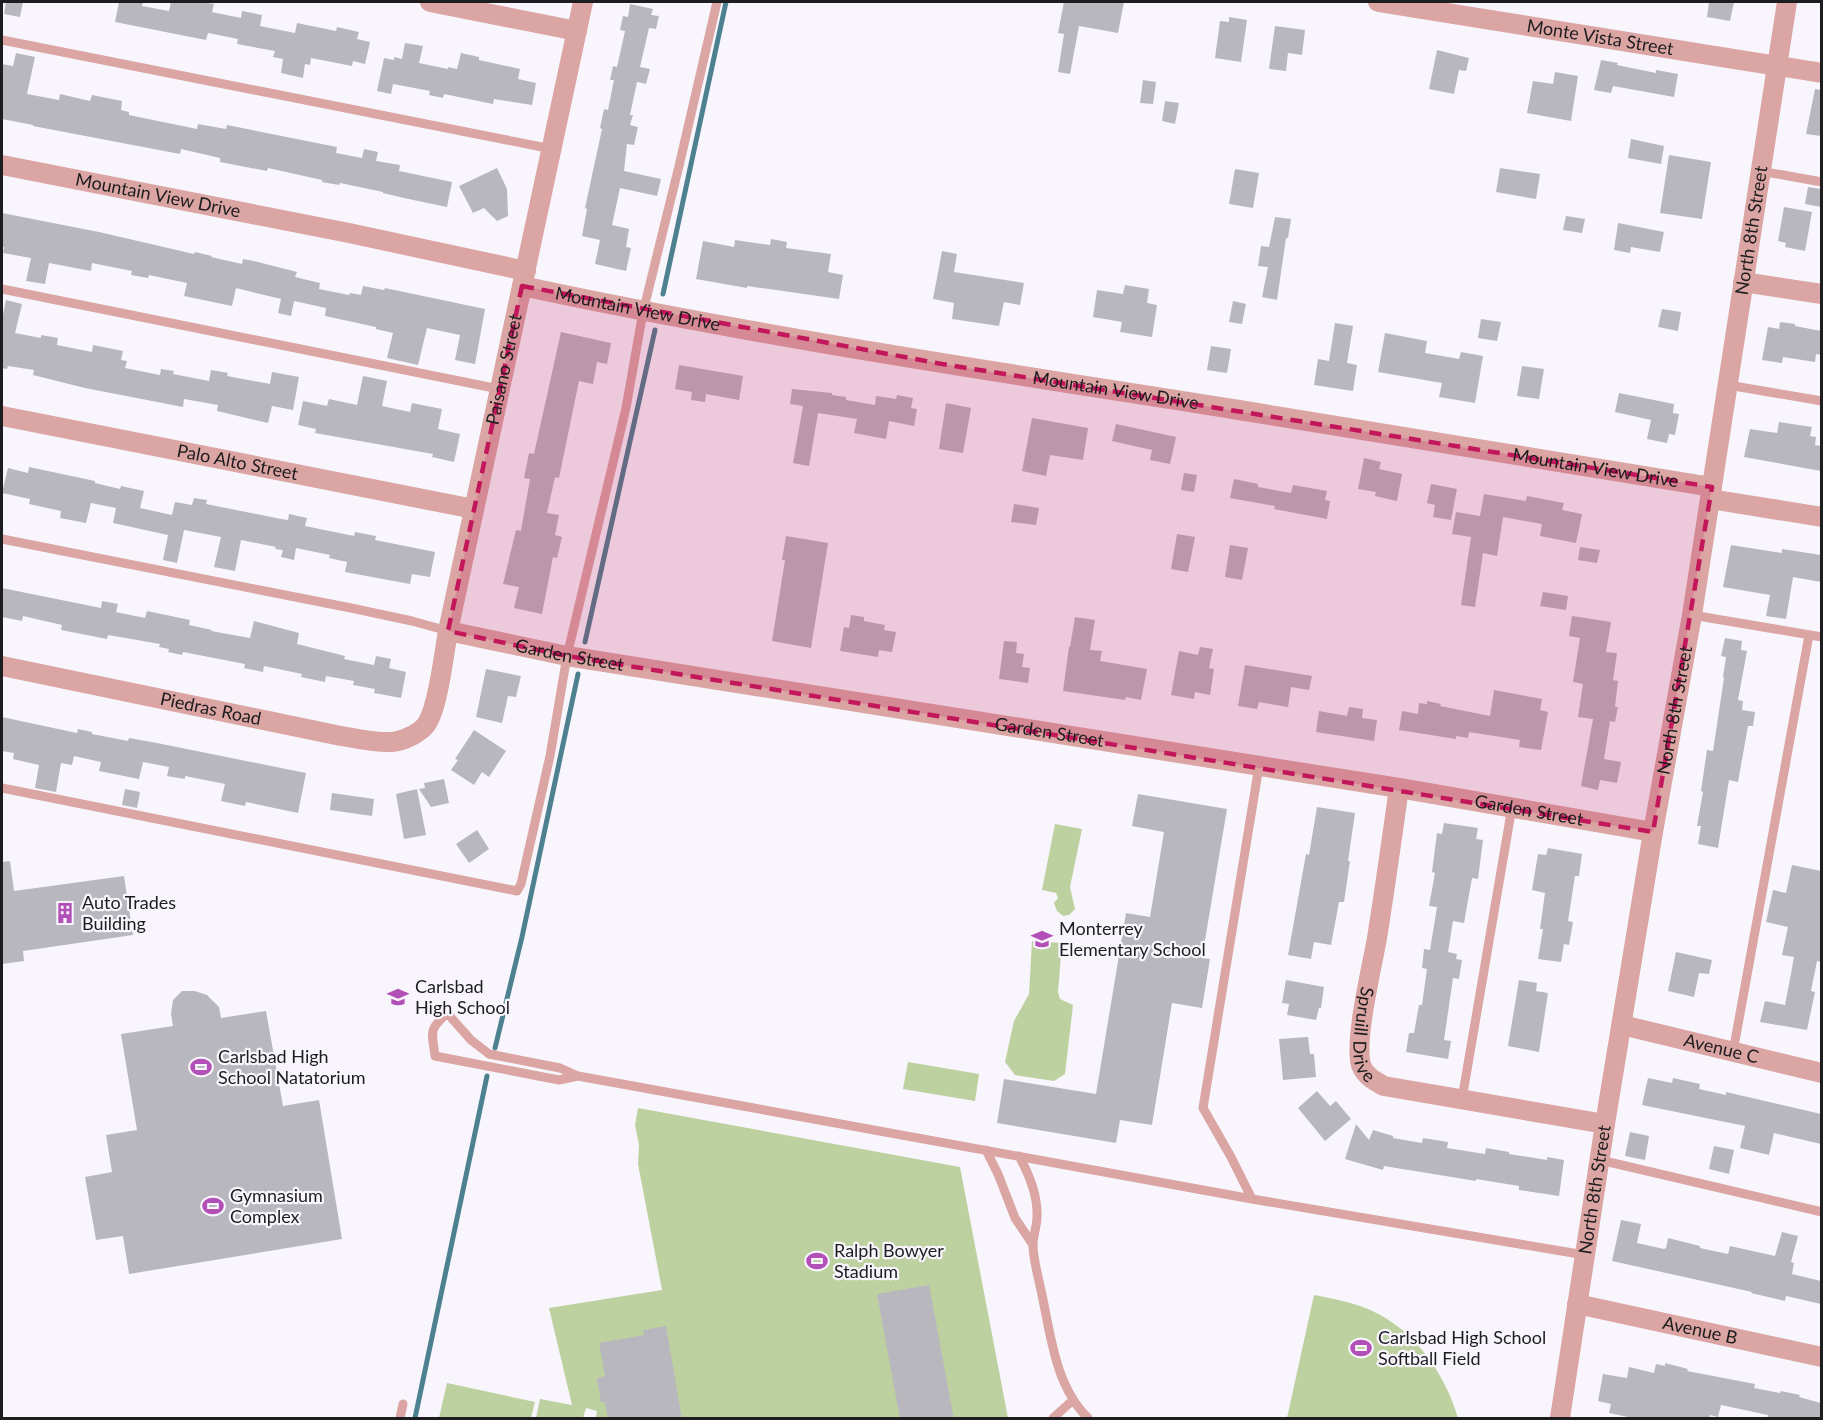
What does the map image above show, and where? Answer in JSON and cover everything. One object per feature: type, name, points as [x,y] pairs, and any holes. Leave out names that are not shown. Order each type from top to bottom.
[{"type":"street","points":[[430,2],[577,31]]},
{"type":"street","name":"Paisano Street","points":[[418,732],[431,716],[583,2]]},
{"type":"street","name":"Monte Vista Street","points":[[1378,2],[1821,73]]},
{"type":"street","name":"North 8th Street","points":[[1560,1419],[1605,1124],[1653,832],[1692,615],[1787,2]]},
{"type":"street","name":"Mountain View Drive","points":[[2,165],[349,233],[643,312],[942,364],[1241,410],[1711,493],[1821,517]]},
{"type":"street","points":[[1743,282],[1821,294]]},
{"type":"street","name":"Palo Alto Street","points":[[2,416],[474,509]]},
{"type":"street","name":"Garden Street","points":[[448,631],[567,657],[1399,788],[1653,832]]},
{"type":"street","name":"Piedras Road","points":[[2,666],[373,741],[404,739],[418,732]]},
{"type":"street","name":"Spruill Drive","points":[[1399,788],[1386,885],[1361,1031],[1362,1068],[1370,1078],[1384,1086],[1605,1124]]},
{"type":"street","name":"Avenue C","points":[[1622,1025],[1821,1073]]},
{"type":"street","name":"Avenue B","points":[[1578,1304],[1821,1357]]},
{"type":"lane","points":[[2,788],[517,891],[521,884],[550,756],[567,657],[626,408],[643,312],[680,166],[717,2]]},
{"type":"lane","points":[[2,40],[552,149]]},
{"type":"lane","points":[[1760,171],[1821,182]]},
{"type":"lane","points":[[2,289],[499,389]]},
{"type":"lane","points":[[1728,385],[1821,401]]},
{"type":"lane","points":[[2,539],[351,608],[448,631]]},
{"type":"lane","points":[[1692,615],[1821,637]]},
{"type":"lane","points":[[1733,1052],[1809,635]]},
{"type":"lane","points":[[1252,1199],[1203,1108],[1259,766]]},
{"type":"lane","points":[[1462,1099],[1512,807]]},
{"type":"lane","points":[[578,1076],[559,1080],[435,1056],[432,1031],[434,1025],[447,1013],[471,1040],[489,1054],[560,1068],[578,1076],[1252,1199],[1585,1255]]},
{"type":"lane","points":[[986,1150],[1015,1218],[1033,1245]]},
{"type":"lane","points":[[1019,1156],[1031,1179],[1038,1216],[1033,1245],[1062,1379],[1073,1400],[1088,1419]]},
{"type":"lane","points":[[1600,1160],[1821,1212]]},
{"type":"lane","points":[[1053,1419],[1073,1400]]},
{"type":"lane","points":[[400,1419],[403,1404]]},
{"type":"highlighted area","points":[[522,286],[942,364],[1712,487],[1653,832],[567,656],[448,631]]},
{"type":"green space","points":[[1055,824],[1082,829],[1070,887],[1075,909],[1069,915],[1063,916],[1057,911],[1054,903],[1058,898],[1056,893],[1042,890]]},
{"type":"green space","points":[[1032,941],[1062,943],[1058,992],[1060,999],[1073,1005],[1065,1074],[1054,1081],[1015,1075],[1005,1062],[1014,1021],[1029,994]]},
{"type":"green space","points":[[908,1062],[979,1074],[975,1101],[903,1089]]},
{"type":"green space","name":"Ralph Bowyer Stadium","points":[[638,1108],[960,1167],[1008,1418],[596,1418],[597,1411],[586,1408],[583,1418],[536,1418],[540,1399],[572,1405],[549,1308],[662,1290],[638,1164],[639,1145],[635,1125]]},
{"type":"green space","name":"Carlsbad High School Softball Field","points":[[1314,1295],[1354,1304],[1378,1314],[1409,1336],[1434,1366],[1452,1400],[1458,1418],[1287,1418]]},
{"type":"green space","points":[[447,1383],[535,1402],[531,1418],[439,1418]]},
{"type":"building","points":[[6,2],[23,2],[20,17],[4,14]]},
{"type":"building","points":[[119,2],[143,2],[142,6],[169,11],[171,2],[214,4],[212,12],[241,18],[242,11],[262,15],[260,26],[295,33],[297,23],[336,31],[337,27],[359,32],[357,39],[370,42],[365,64],[353,61],[352,66],[311,58],[310,65],[305,64],[303,78],[281,73],[283,59],[273,57],[275,51],[237,44],[238,39],[208,33],[206,40],[115,22]]},
{"type":"building","points":[[1064,2],[1124,2],[1118,33],[1079,26],[1070,74],[1058,72],[1064,34],[1058,33]]},
{"type":"building","points":[[1709,2],[1734,2],[1730,21],[1707,17]]},
{"type":"building","points":[[630,4],[653,9],[651,15],[659,16],[656,29],[649,28],[640,67],[650,69],[646,84],[637,82],[630,125],[638,127],[634,145],[627,144],[624,171],[661,179],[657,196],[620,188],[612,225],[629,229],[626,247],[631,248],[626,271],[595,264],[600,240],[582,236],[587,209],[585,208],[602,129],[600,128],[604,109],[608,110],[614,80],[610,80],[613,66],[617,67],[625,31],[620,30],[623,16],[628,17]]},
{"type":"building","points":[[1229,17],[1247,20],[1241,62],[1215,58],[1220,21],[1229,22]]},
{"type":"building","points":[[1275,26],[1305,30],[1302,55],[1288,53],[1286,71],[1269,69]]},
{"type":"building","points":[[405,43],[423,46],[419,63],[457,69],[461,53],[479,57],[479,60],[520,69],[518,79],[536,83],[532,105],[494,99],[493,104],[444,94],[443,98],[429,95],[430,91],[393,84],[391,94],[377,91],[384,58],[402,59]]},
{"type":"building","points":[[1437,50],[1469,58],[1466,71],[1459,70],[1454,94],[1429,89]]},
{"type":"building","points":[[16,53],[35,57],[27,94],[59,100],[60,94],[90,101],[92,95],[122,101],[121,110],[129,112],[129,115],[197,129],[198,124],[226,129],[227,125],[337,147],[336,153],[362,158],[364,149],[378,152],[376,161],[400,165],[399,171],[452,182],[447,207],[340,183],[339,185],[322,182],[322,180],[268,168],[267,171],[220,162],[220,158],[181,149],[180,154],[2,119],[2,64],[13,66]]},
{"type":"building","points":[[1601,60],[1656,73],[1656,70],[1678,74],[1674,97],[1613,86],[1611,93],[1594,90]]},
{"type":"building","points":[[1555,72],[1578,76],[1571,121],[1527,113],[1533,81],[1553,84]]},
{"type":"building","points":[[1143,80],[1156,82],[1153,104],[1140,103]]},
{"type":"building","points":[[1815,89],[1821,90],[1821,136],[1806,134]]},
{"type":"building","points":[[1165,101],[1179,103],[1175,124],[1162,121]]},
{"type":"building","points":[[1631,139],[1664,146],[1661,164],[1628,158]]},
{"type":"building","points":[[1669,155],[1711,162],[1702,219],[1660,213]]},
{"type":"building","points":[[497,168],[507,189],[508,216],[497,221],[484,208],[473,213],[459,186]]},
{"type":"building","points":[[1500,168],[1540,174],[1536,199],[1496,192]]},
{"type":"building","points":[[1235,169],[1259,173],[1253,208],[1229,204]]},
{"type":"building","points":[[1808,187],[1821,189],[1821,207],[1805,204]]},
{"type":"building","points":[[1784,207],[1812,212],[1805,251],[1785,247],[1786,243],[1778,241]]},
{"type":"building","points":[[2,213],[194,254],[195,252],[242,264],[243,259],[258,262],[297,272],[295,277],[320,283],[319,289],[349,295],[350,293],[361,295],[363,286],[384,290],[385,288],[485,309],[475,364],[455,360],[460,335],[427,328],[418,365],[387,358],[393,333],[325,316],[326,308],[294,301],[291,316],[278,313],[281,299],[236,288],[232,306],[184,296],[187,283],[149,275],[148,278],[131,275],[132,271],[92,263],[91,271],[49,263],[45,284],[26,281],[31,258],[3,253]]},
{"type":"building","points":[[1566,216],[1585,219],[1582,233],[1563,230]]},
{"type":"building","points":[[1275,217],[1291,219],[1277,300],[1262,297],[1268,267],[1258,266],[1261,246],[1269,247]]},
{"type":"building","points":[[1618,223],[1664,232],[1660,252],[1631,247],[1630,253],[1614,250]]},
{"type":"building","points":[[771,239],[787,242],[786,248],[831,254],[828,272],[843,275],[839,299],[747,286],[747,288],[696,279],[703,241],[734,247],[735,240],[770,245]]},
{"type":"building","points":[[942,251],[957,254],[954,272],[1024,283],[1020,305],[1004,302],[999,326],[952,319],[954,303],[933,299]]},
{"type":"building","points":[[1125,285],[1149,289],[1147,303],[1157,305],[1152,337],[1120,332],[1122,322],[1093,317],[1097,290],[1123,294]]},
{"type":"building","points":[[6,300],[22,304],[15,333],[41,338],[41,335],[58,338],[57,345],[92,352],[93,345],[123,351],[121,360],[127,361],[125,368],[160,375],[161,369],[174,371],[173,374],[209,381],[211,370],[228,373],[227,376],[270,384],[272,372],[299,377],[293,410],[272,406],[268,423],[217,411],[218,405],[184,399],[183,407],[85,388],[33,375],[34,370],[8,366],[7,369],[2,368],[2,319]]},
{"type":"building","points":[[1233,301],[1246,304],[1242,324],[1229,322]]},
{"type":"building","points":[[1662,309],[1681,312],[1678,331],[1658,327]]},
{"type":"building","points":[[1481,319],[1501,322],[1497,341],[1478,338]]},
{"type":"building","points":[[1780,322],[1821,331],[1821,355],[1816,354],[1815,362],[1783,357],[1782,363],[1762,360],[1768,327],[1779,329]]},
{"type":"building","points":[[1335,323],[1353,326],[1347,363],[1357,365],[1353,391],[1314,385],[1318,359],[1329,361]]},
{"type":"building","points":[[561,332],[611,343],[607,364],[597,362],[593,384],[579,381],[559,478],[555,477],[547,513],[559,515],[555,535],[562,537],[557,558],[553,557],[542,614],[514,608],[519,587],[503,584],[516,530],[521,531],[530,479],[524,478],[529,453],[534,454]]},
{"type":"building","points":[[1385,333],[1427,341],[1425,353],[1459,359],[1461,352],[1483,356],[1475,403],[1439,397],[1442,383],[1378,372]]},
{"type":"building","points":[[1211,346],[1231,349],[1227,373],[1207,370]]},
{"type":"building","points":[[679,365],[743,376],[739,400],[706,394],[705,402],[691,400],[692,392],[675,389]]},
{"type":"building","points":[[1522,366],[1544,369],[1539,399],[1517,396]]},
{"type":"building","points":[[363,376],[387,381],[382,406],[410,412],[412,403],[442,409],[438,429],[460,434],[454,462],[432,457],[433,454],[315,433],[316,429],[298,425],[303,401],[327,406],[329,399],[357,405]]},
{"type":"building","points":[[792,389],[832,393],[832,395],[846,397],[846,400],[875,405],[876,396],[896,399],[897,395],[913,398],[911,408],[917,409],[914,426],[889,421],[886,439],[854,433],[857,419],[818,413],[809,466],[793,463],[803,406],[790,404]]},
{"type":"building","points":[[1619,393],[1674,404],[1673,413],[1679,414],[1675,435],[1669,434],[1667,443],[1647,439],[1651,420],[1615,412]]},
{"type":"building","points":[[946,403],[971,408],[963,453],[939,449]]},
{"type":"building","points":[[1032,418],[1088,428],[1083,460],[1050,455],[1046,476],[1022,471]]},
{"type":"building","points":[[1779,422],[1812,427],[1810,436],[1816,437],[1815,445],[1821,446],[1821,471],[1744,457],[1750,429],[1777,433]]},
{"type":"building","points":[[1116,424],[1176,437],[1170,464],[1150,460],[1152,450],[1112,441]]},
{"type":"building","points":[[1364,458],[1381,462],[1379,469],[1402,474],[1397,501],[1375,496],[1376,492],[1358,489]]},
{"type":"building","points":[[29,467],[95,481],[95,483],[120,489],[121,486],[144,491],[140,508],[172,515],[175,502],[192,505],[194,498],[207,500],[206,504],[281,519],[288,520],[289,514],[307,518],[305,526],[354,536],[355,532],[376,536],[375,540],[435,552],[430,577],[412,574],[410,584],[345,572],[347,562],[329,558],[330,555],[296,548],[294,560],[281,557],[283,550],[275,549],[276,547],[241,540],[235,571],[214,567],[221,537],[184,530],[177,563],[163,560],[168,535],[113,523],[116,508],[91,503],[86,523],[60,518],[61,511],[29,504],[30,499],[2,493],[8,468],[28,473]]},
{"type":"building","points":[[1184,473],[1197,475],[1194,492],[1181,490]]},
{"type":"building","points":[[1234,479],[1258,484],[1258,487],[1291,493],[1293,485],[1327,491],[1325,500],[1330,501],[1327,519],[1230,498]]},
{"type":"building","points":[[1431,484],[1457,489],[1451,520],[1433,517],[1435,505],[1427,503]]},
{"type":"building","points":[[1484,494],[1526,501],[1527,496],[1564,503],[1562,510],[1582,514],[1576,543],[1540,536],[1542,524],[1503,517],[1497,556],[1483,553],[1475,607],[1461,605],[1471,537],[1452,534],[1456,512],[1480,516]]},
{"type":"building","points":[[1014,504],[1039,508],[1036,525],[1011,522]]},
{"type":"building","points":[[1177,534],[1195,537],[1188,572],[1171,569]]},
{"type":"building","points":[[786,536],[828,543],[811,648],[772,641],[785,560],[782,560]]},
{"type":"building","points":[[1230,545],[1248,548],[1242,580],[1225,577]]},
{"type":"building","points":[[1731,545],[1782,553],[1782,549],[1821,555],[1821,582],[1793,577],[1786,619],[1766,616],[1770,595],[1723,587]]},
{"type":"building","points":[[1580,547],[1600,550],[1597,563],[1578,560]]},
{"type":"building","points":[[2,588],[101,608],[102,601],[118,604],[116,612],[145,618],[147,611],[190,620],[189,625],[211,631],[250,638],[254,621],[299,633],[297,644],[345,656],[344,659],[374,665],[376,656],[391,659],[389,668],[406,672],[401,698],[374,693],[375,689],[353,685],[354,681],[326,676],[325,682],[301,677],[302,674],[264,666],[263,672],[244,668],[245,664],[183,652],[182,655],[168,652],[169,649],[159,647],[160,644],[108,635],[107,639],[61,630],[62,625],[23,616],[22,621],[2,617]]},
{"type":"building","points":[[1543,592],[1568,596],[1566,610],[1540,606]]},
{"type":"building","points":[[851,615],[864,617],[864,621],[885,625],[884,630],[896,632],[892,652],[879,650],[878,657],[840,651],[844,627],[849,628]]},
{"type":"building","points":[[1572,616],[1611,622],[1606,652],[1617,653],[1613,680],[1618,681],[1615,707],[1618,707],[1615,722],[1610,721],[1604,759],[1621,762],[1617,783],[1600,780],[1598,790],[1581,786],[1593,719],[1578,717],[1583,684],[1573,682],[1580,638],[1569,636]]},
{"type":"building","points":[[1075,617],[1095,620],[1090,650],[1102,651],[1100,661],[1147,669],[1141,700],[1126,697],[1125,700],[1063,691]]},
{"type":"building","points":[[1725,638],[1742,641],[1741,650],[1747,651],[1738,700],[1743,701],[1742,710],[1755,712],[1753,726],[1748,726],[1738,782],[1729,780],[1718,848],[1698,844],[1701,826],[1697,826],[1707,750],[1713,751],[1724,678],[1726,657],[1721,656]]},
{"type":"building","points":[[1004,641],[1017,642],[1016,653],[1024,654],[1022,667],[1030,668],[1028,683],[999,679]]},
{"type":"building","points":[[1200,647],[1213,649],[1209,668],[1214,669],[1210,695],[1195,692],[1194,699],[1171,695],[1179,651],[1198,655]]},
{"type":"building","points":[[1245,665],[1312,676],[1309,690],[1291,687],[1288,707],[1259,702],[1257,709],[1238,706]]},
{"type":"building","points":[[486,669],[521,676],[516,697],[508,696],[502,723],[476,717]]},
{"type":"building","points":[[1494,690],[1542,699],[1540,710],[1548,712],[1541,750],[1519,747],[1520,740],[1469,732],[1468,738],[1456,736],[1456,739],[1399,730],[1402,711],[1418,714],[1419,703],[1427,704],[1427,701],[1441,704],[1440,706],[1490,716]]},
{"type":"building","points":[[1349,707],[1363,709],[1362,718],[1377,720],[1374,741],[1316,732],[1319,711],[1347,716]]},
{"type":"building","points":[[2,717],[77,733],[78,729],[128,741],[129,738],[157,743],[306,773],[298,813],[246,802],[245,806],[221,801],[225,784],[185,776],[185,779],[167,776],[169,767],[143,762],[139,779],[99,771],[101,762],[74,756],[72,765],[61,763],[56,792],[35,788],[39,765],[13,759],[14,753],[2,751]]},
{"type":"building","points":[[474,730],[506,751],[489,777],[482,772],[474,785],[451,770],[458,760],[455,759]]},
{"type":"building","points":[[444,779],[449,803],[431,807],[419,789],[425,788],[424,783]]},
{"type":"building","points":[[125,789],[140,792],[137,808],[122,805]]},
{"type":"building","points":[[417,789],[426,835],[404,839],[396,794]]},
{"type":"building","points":[[332,793],[374,799],[372,816],[330,810]]},
{"type":"building","points":[[1138,794],[1227,809],[1202,958],[1210,959],[1202,1008],[1172,1003],[1152,1125],[1120,1120],[1116,1143],[997,1123],[1004,1079],[1096,1094],[1126,913],[1150,917],[1164,832],[1132,826]]},
{"type":"building","points":[[1317,807],[1355,813],[1344,902],[1339,902],[1331,945],[1314,942],[1311,959],[1288,955]]},
{"type":"building","points":[[1444,823],[1478,828],[1476,839],[1483,840],[1478,879],[1472,878],[1464,923],[1453,921],[1448,952],[1457,954],[1456,959],[1462,960],[1459,979],[1453,978],[1444,1040],[1451,1041],[1448,1059],[1406,1052],[1409,1033],[1414,1033],[1419,1005],[1422,1005],[1427,969],[1422,968],[1424,949],[1430,950],[1437,907],[1429,906],[1435,873],[1432,872],[1437,833],[1442,834]]},
{"type":"building","points":[[477,830],[489,849],[469,863],[456,844]]},
{"type":"building","points":[[1548,848],[1582,854],[1579,876],[1575,876],[1568,921],[1573,922],[1569,945],[1564,944],[1561,962],[1538,959],[1543,929],[1540,929],[1545,893],[1532,890],[1538,854],[1546,855]]},
{"type":"building","name":"Auto Trades Building","points":[[10,861],[14,891],[124,876],[133,935],[23,951],[24,961],[2,964],[2,862]]},
{"type":"building","points":[[1792,865],[1821,871],[1821,962],[1817,961],[1811,991],[1815,992],[1807,1030],[1760,1022],[1765,1001],[1785,1005],[1794,957],[1782,955],[1788,927],[1766,922],[1773,890],[1786,893]]},
{"type":"building","points":[[1676,952],[1712,960],[1709,974],[1699,973],[1694,997],[1668,991]]},
{"type":"building","points":[[1286,980],[1324,987],[1321,1008],[1319,1008],[1316,1020],[1287,1015],[1289,1004],[1282,1003]]},
{"type":"building","points":[[1519,980],[1537,983],[1536,991],[1548,993],[1539,1052],[1508,1046]]},
{"type":"building","name":"Gymnasium Complex","points":[[182,991],[195,991],[207,995],[219,1007],[221,1018],[266,1011],[283,1106],[319,1100],[342,1239],[129,1274],[123,1236],[96,1240],[85,1177],[112,1172],[106,1135],[137,1130],[121,1034],[173,1026],[171,1014],[173,1000]]},
{"type":"building","points":[[1308,1037],[1310,1054],[1314,1054],[1316,1077],[1283,1080],[1279,1039]]},
{"type":"building","points":[[1648,1078],[1672,1083],[1673,1078],[1700,1084],[1699,1089],[1726,1095],[1726,1092],[1821,1114],[1821,1144],[1774,1133],[1769,1155],[1740,1148],[1745,1126],[1642,1105]]},
{"type":"building","points":[[1317,1091],[1330,1106],[1336,1101],[1351,1119],[1325,1141],[1298,1108]]},
{"type":"building","points":[[1356,1124],[1369,1140],[1373,1130],[1393,1136],[1393,1138],[1422,1143],[1423,1138],[1448,1142],[1447,1148],[1485,1154],[1486,1148],[1547,1160],[1547,1157],[1564,1160],[1559,1196],[1519,1190],[1519,1186],[1476,1179],[1476,1181],[1384,1166],[1383,1170],[1345,1159]]},
{"type":"building","points":[[1630,1132],[1649,1136],[1645,1160],[1625,1156]]},
{"type":"building","points":[[1714,1146],[1734,1150],[1729,1174],[1709,1169]]},
{"type":"building","points":[[1621,1220],[1641,1224],[1637,1243],[1664,1249],[1668,1238],[1728,1254],[1730,1246],[1775,1256],[1782,1232],[1798,1236],[1791,1262],[1794,1263],[1792,1274],[1821,1281],[1821,1304],[1786,1296],[1785,1301],[1612,1261]]},
{"type":"building","points":[[929,1285],[954,1419],[900,1419],[877,1294]]},
{"type":"building","points":[[666,1326],[682,1419],[608,1419],[605,1402],[601,1402],[597,1378],[605,1376],[599,1343],[644,1335],[643,1330]]},
{"type":"building","points":[[1665,1363],[1688,1369],[1687,1371],[1755,1384],[1754,1388],[1800,1395],[1799,1397],[1821,1403],[1821,1419],[1767,1419],[1768,1415],[1721,1405],[1718,1417],[1710,1415],[1709,1419],[1638,1419],[1609,1413],[1611,1404],[1598,1401],[1603,1374],[1627,1378],[1629,1367],[1654,1373],[1656,1364],[1665,1366]]},
{"type":"waterway","points":[[663,294],[726,2]]},
{"type":"waterway","points":[[585,642],[655,330]]},
{"type":"waterway","points":[[495,1048],[522,937],[578,674]]},
{"type":"waterway","points":[[415,1418],[487,1076]]},
{"type":"place","name":"Auto Trades Building","points":[[65,913]]},
{"type":"place","name":"Monterrey Elementary School","points":[[1042,939]]},
{"type":"place","name":"Carlsbad High School","points":[[398,997]]},
{"type":"place","name":"Carlsbad High School Natatorium","points":[[201,1067]]},
{"type":"place","name":"Gymnasium Complex","points":[[213,1206]]},
{"type":"place","name":"Ralph Bowyer Stadium","points":[[817,1261]]},
{"type":"place","name":"Carlsbad High School Softball Field","points":[[1361,1348]]}]
